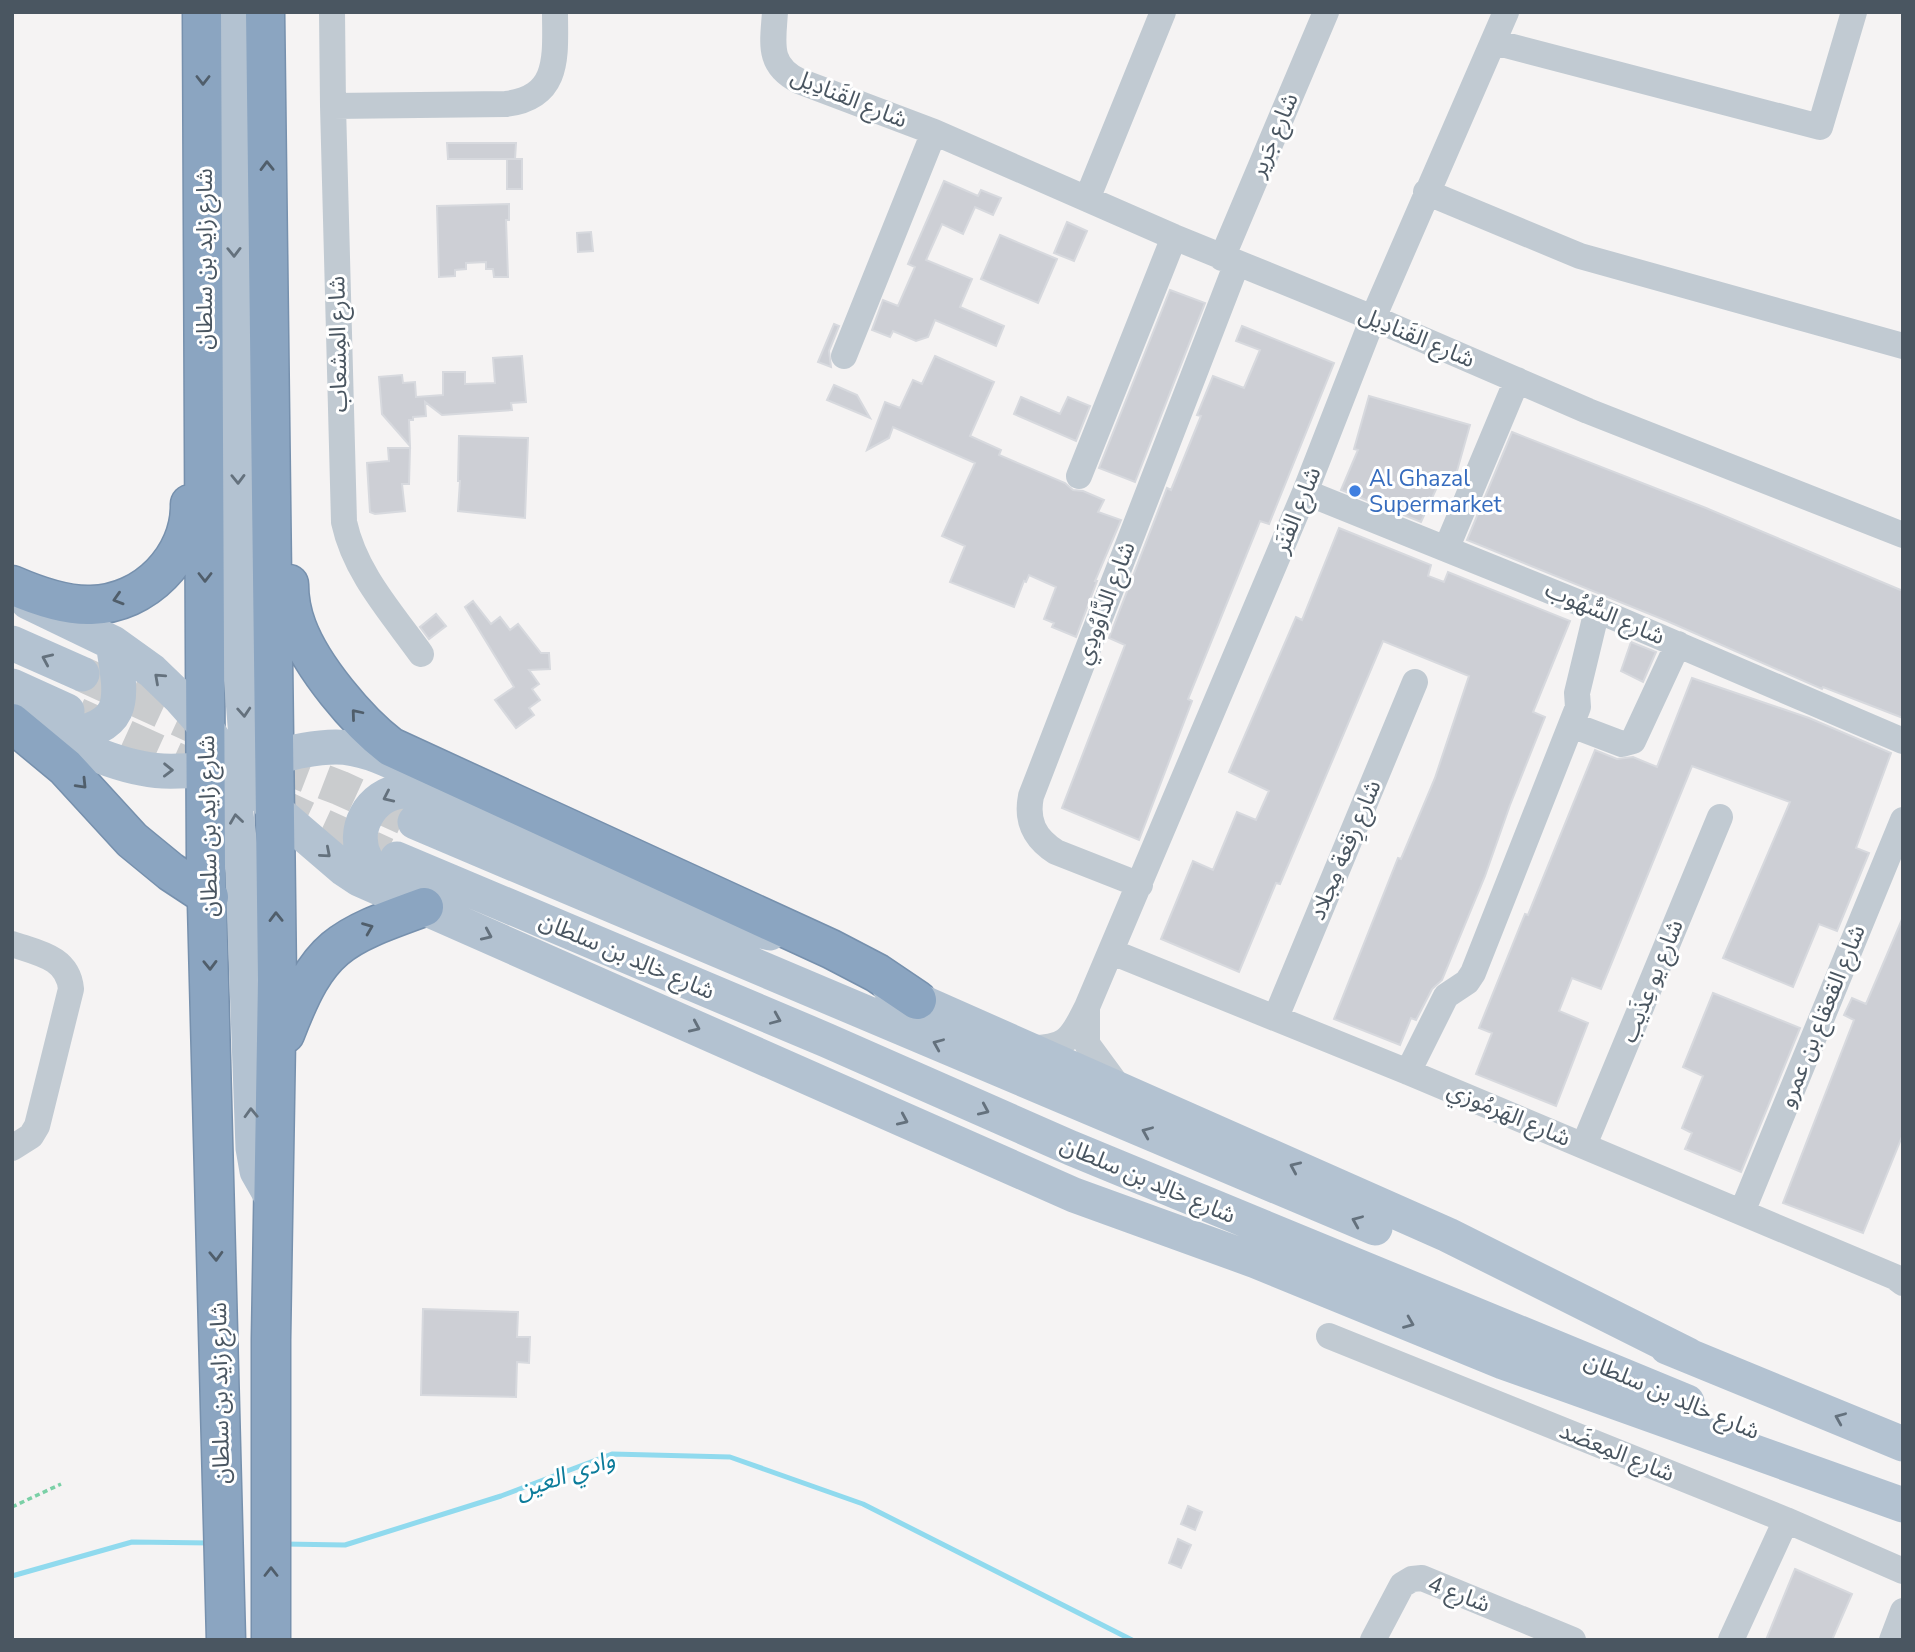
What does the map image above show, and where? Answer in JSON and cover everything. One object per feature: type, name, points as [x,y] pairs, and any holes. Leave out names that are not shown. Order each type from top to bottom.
[{"type":"highway","name":"شارع زايد بن سلطان","points":[[202,12],[206,727],[274,809],[277,981],[271,1339],[271,1640]]},
{"type":"highway","name":"شارع زايد بن سلطان","points":[[226,1640],[209,897],[238,764],[273,515],[265,12]]},
{"type":"highway","points":[[12,585],[58,600],[90,605],[114,601],[135,594],[158,578],[180,550],[190,514],[187,288],[194,239],[204,199]]},
{"type":"highway","points":[[268,216],[283,293],[289,588],[297,627],[325,676],[356,714],[372,733],[391,747],[831,949],[877,973],[916,1000]]},
{"type":"highway","points":[[12,723],[65,767],[132,840],[171,872],[209,897]]},
{"type":"highway","points":[[276,1058],[314,970],[333,950],[354,934],[410,901]]},
{"type":"main road","points":[[231,12],[240,661],[238,764],[253,1148],[257,1171],[274,1200]]},
{"type":"main road","points":[[12,595],[113,643],[152,671],[206,727]]},
{"type":"main road","points":[[12,643],[82,674]]},
{"type":"main road","points":[[12,716],[62,724],[87,733],[110,719],[119,702],[119,680],[113,643]]},
{"type":"main road","points":[[12,686],[62,724],[132,766],[159,771],[238,764],[337,747],[380,757],[646,880],[1448,1235],[1688,1355]]},
{"type":"main road","points":[[410,901],[366,861],[360,836],[368,812],[376,803],[386,796],[412,791],[450,803],[681,907],[769,933]]},
{"type":"main road","points":[[274,809],[359,879],[1074,1195],[1256,1261],[1503,1362],[1903,1505]]},
{"type":"main road","name":"شارع خالِد بن سلطان","points":[[415,822],[1423,1249],[1903,1444]]},
{"type":"main road","name":"شارع خالِد بن سلطان","points":[[397,859],[826,1040],[1071,1148],[1903,1494]]},
{"type":"main road","points":[[987,1157],[1135,1203],[1342,1273],[1530,1346],[1626,1377]]},
{"type":"street","name":"شارع المِشعاب","points":[[332,12],[332,106],[344,522],[360,568],[421,654]]},
{"type":"street","points":[[332,106],[506,104],[532,97],[543,88],[555,64],[555,12]]},
{"type":"street","name":"شارع القَنادِيل","points":[[775,12],[774,55],[787,75],[934,132],[1174,237],[1517,380],[1903,535]]},
{"type":"street","points":[[1087,199],[1163,12]]},
{"type":"street","name":"شارع جَرير","points":[[1230,260],[1326,12]]},
{"type":"street","name":"شارع الفَنَر","points":[[1026,1048],[1049,1048],[1064,1042],[1076,1028],[1087,1007],[1304,492],[1426,192],[1506,12]]},
{"type":"street","points":[[1494,43],[1820,127],[1854,12]]},
{"type":"street","name":"شارع القَنادِيل","points":[[844,356],[934,132]]},
{"type":"street","points":[[1426,192],[1580,256],[1903,346]]},
{"type":"street","points":[[1079,476],[1174,237]]},
{"type":"street","name":"شارع الدَّاوُودِي","points":[[1140,886],[1045,845],[1030,822],[1028,809],[1230,260]]},
{"type":"street","points":[[1447,547],[1517,380]]},
{"type":"street","name":"شارع السُّهُوب","points":[[1304,492],[1447,547],[1903,741]]},
{"type":"street","points":[[1408,1072],[1446,996],[1467,982],[1474,973],[1572,725],[1578,707],[1577,692],[1597,610]]},
{"type":"street","points":[[1572,725],[1622,744],[1633,741],[1678,644]]},
{"type":"street","name":"شارع رِقعة مِجلاد","points":[[1276,1017],[1415,682]]},
{"type":"street","name":"شارع يو عِذَيب","points":[[1584,1145],[1720,817]]},
{"type":"street","name":"شارع القعقاع بن عمرو","points":[[1742,1212],[1903,820]]},
{"type":"street","points":[[12,944],[53,958],[66,971],[71,989],[37,1126],[30,1136],[12,1148]]},
{"type":"street","name":"شارع الهَرمُوزي","points":[[1112,953],[1276,1017],[1742,1212],[1900,1273]]},
{"type":"street","name":"شارع الفَنَر","points":[[1087,1007],[1087,1044],[1121,1090]]},
{"type":"street","name":"شارع المِعضَد","points":[[1329,1336],[1786,1520],[1903,1571]]},
{"type":"street","points":[[1731,1640],[1786,1520]]},
{"type":"street","name":"شارع 4","points":[[1373,1640],[1402,1585],[1412,1579],[1422,1578],[1573,1640]]},
{"type":"street","points":[[1892,1640],[1903,1611]]},
{"type":"path","points":[[12,1507],[61,1484]]},
{"type":"building","points":[[447,143],[516,143],[515,159],[448,159]]},
{"type":"building","points":[[507,159],[522,159],[522,189],[507,189]]},
{"type":"building","points":[[944,181],[978,196],[981,190],[1001,198],[993,215],[975,207],[963,234],[942,224],[926,260],[972,279],[960,307],[1004,326],[996,346],[935,320],[928,337],[916,341],[893,331],[890,337],[872,330],[883,300],[898,306],[915,267],[908,264]]},
{"type":"building","points":[[509,204],[509,220],[506,220],[508,277],[494,277],[493,269],[486,269],[486,262],[466,263],[466,269],[455,270],[455,276],[439,277],[437,206]]},
{"type":"building","points":[[1067,222],[1087,231],[1074,261],[1054,253]]},
{"type":"building","points":[[591,232],[593,251],[578,252],[577,233]]},
{"type":"building","points":[[1000,235],[1057,259],[1038,303],[981,279]]},
{"type":"building","points":[[1170,290],[1205,303],[1135,482],[1099,468]]},
{"type":"building","points":[[834,324],[839,326],[829,351],[831,367],[818,362]]},
{"type":"building","points":[[1242,326],[1334,363],[1269,524],[1260,521],[1188,699],[1192,701],[1139,840],[1062,808],[1125,645],[1109,638],[1167,488],[1171,490],[1201,416],[1197,415],[1213,376],[1244,388],[1260,350],[1236,341]]},
{"type":"building","points":[[522,356],[526,402],[511,403],[512,410],[442,415],[425,402],[426,416],[409,420],[410,446],[382,414],[379,377],[402,375],[403,383],[415,382],[416,397],[443,395],[443,372],[465,372],[465,384],[495,383],[493,358]]},
{"type":"building","points":[[935,356],[994,382],[970,436],[1001,450],[999,455],[1065,483],[1073,490],[1083,491],[1104,500],[1098,512],[1121,520],[1095,581],[1076,637],[1052,627],[1054,623],[1044,619],[1056,587],[1029,575],[1014,607],[950,582],[965,546],[942,536],[975,463],[893,427],[889,438],[867,450],[885,402],[900,408],[913,380],[922,384]]},
{"type":"building","points":[[834,385],[857,395],[870,418],[827,400]]},
{"type":"building","points":[[1369,396],[1470,425],[1455,478],[1443,474],[1421,522],[1341,490],[1358,450],[1354,449]]},
{"type":"building","points":[[1021,397],[1060,414],[1068,397],[1090,406],[1076,441],[1014,414]]},
{"type":"building","points":[[1512,432],[1706,508],[1903,591],[1903,718],[1823,687],[1822,689],[1667,621],[1467,540]]},
{"type":"building","points":[[459,436],[528,438],[525,518],[458,511]]},
{"type":"building","points":[[388,448],[410,448],[409,484],[402,484],[405,511],[375,514],[370,512],[367,463],[389,461]]},
{"type":"building","points":[[1339,528],[1431,565],[1428,576],[1444,582],[1448,572],[1570,621],[1533,712],[1545,717],[1485,876],[1442,980],[1432,989],[1416,1020],[1411,1018],[1400,1045],[1334,1019],[1398,858],[1401,859],[1435,778],[1469,676],[1383,641],[1280,884],[1276,883],[1239,972],[1161,939],[1193,861],[1213,870],[1237,812],[1256,820],[1269,791],[1229,772],[1296,617],[1302,620]]},
{"type":"building","points":[[473,601],[491,624],[500,617],[510,630],[518,624],[541,653],[549,653],[550,669],[529,670],[539,684],[532,689],[540,700],[529,708],[534,715],[516,728],[495,700],[514,687],[465,607]]},
{"type":"building","points":[[436,614],[446,626],[429,639],[420,627]]},
{"type":"building","points":[[1631,642],[1656,652],[1643,682],[1621,671]]},
{"type":"building","points":[[1692,678],[1809,718],[1891,753],[1856,848],[1869,853],[1837,931],[1819,924],[1793,987],[1723,958],[1790,802],[1692,766],[1601,989],[1572,978],[1559,1011],[1588,1023],[1556,1106],[1476,1074],[1492,1033],[1479,1028],[1595,750],[1617,759],[1633,757],[1657,767]]},
{"type":"building","points":[[1903,917],[1903,1134],[1863,1233],[1783,1203],[1854,1020],[1844,1015],[1852,998],[1866,1004]]},
{"type":"building","points":[[1713,993],[1800,1028],[1741,1172],[1685,1149],[1692,1133],[1682,1128],[1703,1076],[1683,1067]]},
{"type":"building","points":[[423,1309],[518,1312],[517,1337],[530,1337],[529,1363],[517,1362],[516,1397],[421,1395]]},
{"type":"building","points":[[1188,1506],[1202,1512],[1195,1530],[1181,1524]]},
{"type":"building","points":[[1178,1539],[1191,1545],[1181,1568],[1169,1563]]},
{"type":"building","points":[[1795,1569],[1852,1594],[1832,1640],[1766,1640]]},
{"type":"waterway","name":"وادي العين","points":[[284,1544],[345,1545],[501,1496],[612,1454],[730,1457],[863,1504],[1132,1640]]},
{"type":"waterway","name":"وادي العين","points":[[12,1576],[132,1542],[211,1543]]},
{"type":"tunnel","points":[[82,674],[270,761],[340,788],[415,822]]},
{"type":"tunnel","points":[[77,715],[205,773]]},
{"type":"tunnel","points":[[275,804],[386,855]]},
{"type":"place","name":"Al Ghazal Supermarket","points":[[1355,491]]}]
